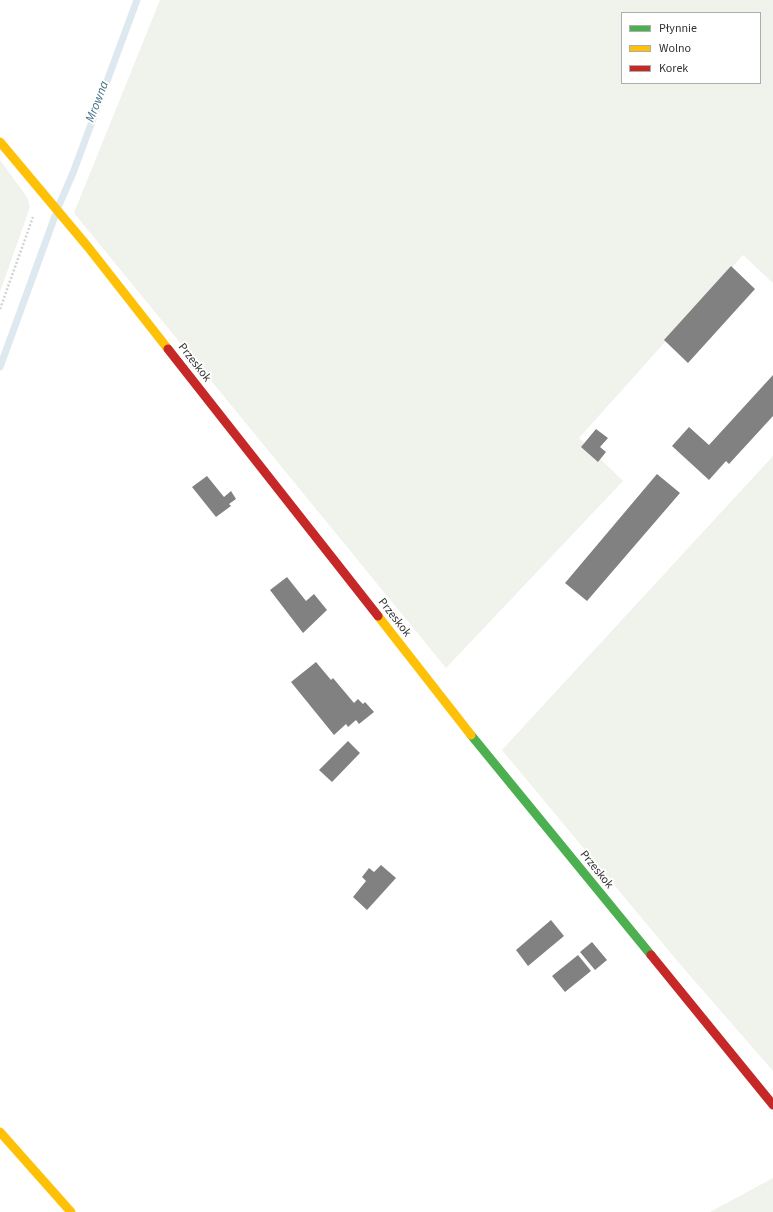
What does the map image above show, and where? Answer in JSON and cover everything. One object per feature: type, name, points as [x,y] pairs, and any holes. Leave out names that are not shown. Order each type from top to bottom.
[{"type":"street","name":"Przeskok","points":[[0,142],[42,194],[88,247],[484,752],[773,1105]]},
{"type":"street","points":[[0,1132],[71,1212]]},
{"type":"path","points":[[0,309],[42,194]]},
{"type":"shaded area","points":[[160,0],[773,0],[773,283],[743,255],[579,438],[623,481],[446,668],[74,213]]},
{"type":"shaded area","points":[[0,160],[27,197],[30,207],[0,292]]},
{"type":"shaded area","points":[[773,456],[773,1071],[679,963],[502,750]]},
{"type":"shaded area","points":[[773,1178],[773,1212],[710,1212]]},
{"type":"building","points":[[731,266],[755,289],[688,363],[664,340]]},
{"type":"building","points":[[773,375],[773,416],[729,464],[726,461],[709,480],[672,446],[689,427],[709,445]]},
{"type":"building","points":[[596,429],[608,438],[600,447],[606,452],[598,462],[581,447]]},
{"type":"building","points":[[657,474],[680,493],[587,601],[565,583]]},
{"type":"building","points":[[207,476],[224,497],[231,491],[236,499],[229,504],[231,506],[216,517],[192,487]]},
{"type":"building","points":[[287,577],[306,601],[314,594],[327,610],[303,633],[270,590]]},
{"type":"building","points":[[316,662],[331,680],[333,678],[354,703],[358,699],[363,704],[365,702],[374,712],[359,724],[356,720],[348,727],[346,724],[334,735],[291,682]]},
{"type":"building","points":[[348,741],[360,753],[332,782],[319,770]]},
{"type":"building","points":[[381,865],[396,878],[367,910],[353,897],[366,881],[362,877],[369,868],[374,872]]},
{"type":"building","points":[[551,920],[564,936],[528,966],[516,950]]},
{"type":"building","points":[[592,942],[607,960],[595,970],[580,952]]},
{"type":"building","points":[[578,955],[591,971],[565,992],[552,976]]},
{"type":"waterway","name":"Mrowna","points":[[59,205],[73,173],[137,0]]},
{"type":"waterway","name":"Mrowna","points":[[0,367],[55,216]]},
{"type":"traffic: fast","points":[[471,735],[651,955]]},
{"type":"traffic: slow","points":[[0,142],[88,247],[168,349]]},
{"type":"traffic: slow","points":[[378,616],[471,735]]},
{"type":"traffic: slow","points":[[0,1132],[71,1212]]},
{"type":"traffic: jam","points":[[168,349],[378,616]]},
{"type":"traffic: jam","points":[[651,955],[773,1105]]}]
